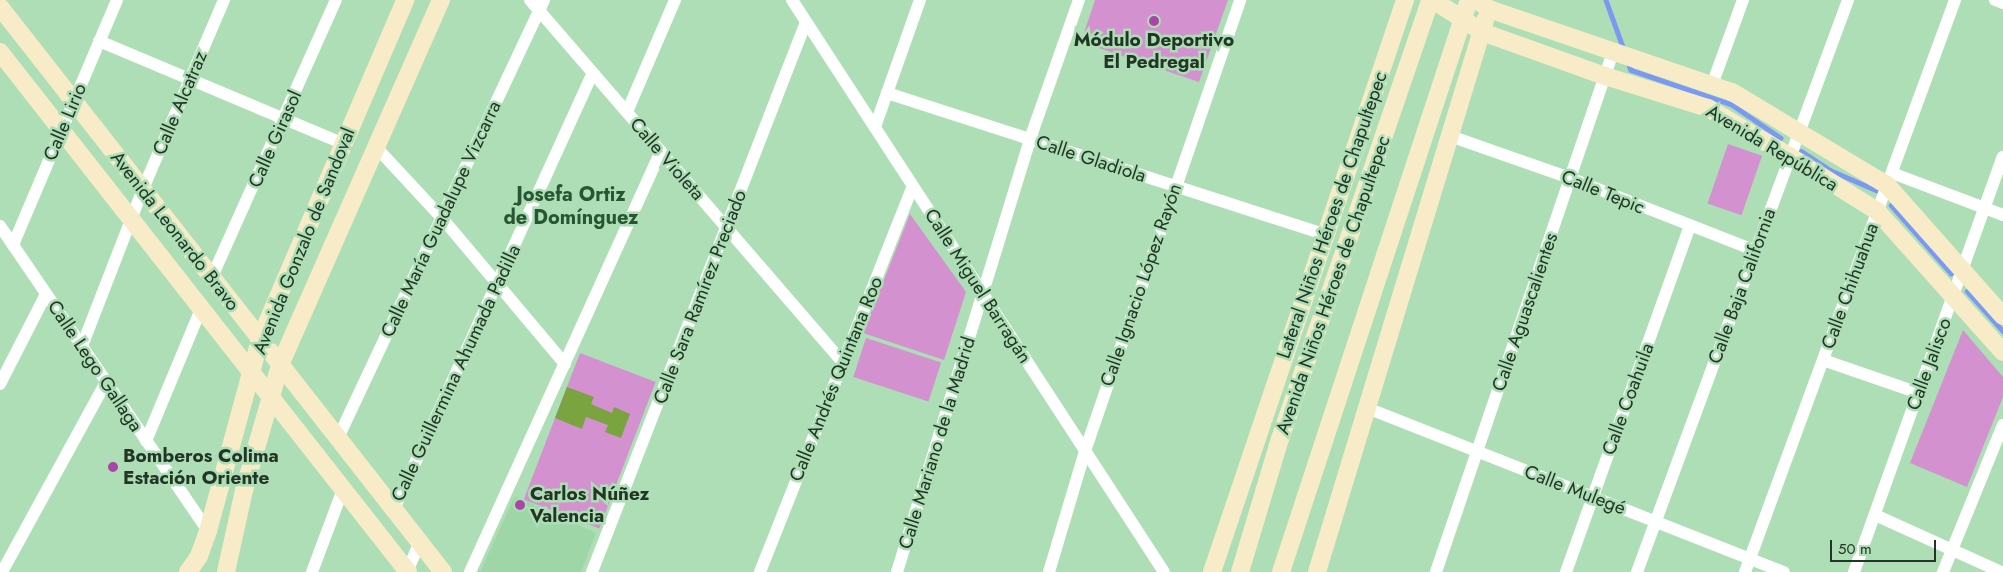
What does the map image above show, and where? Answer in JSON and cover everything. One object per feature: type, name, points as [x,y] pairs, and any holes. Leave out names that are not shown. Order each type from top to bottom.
[{"type":"street","name":"Calle Lirio","points":[[13,245],[117,0]]},
{"type":"street","name":"Calle Alcatraz","points":[[82,346],[142,189],[224,0]]},
{"type":"street","name":"Calle Girasol","points":[[212,277],[336,0]]},
{"type":"street","name":"Avenida Gonzalo de Sandoval","points":[[188,572],[199,556],[208,531],[260,339],[405,0]]},
{"type":"street","name":"Avenida Gonzalo de Sandoval","points":[[226,572],[244,490],[280,365],[441,0]]},
{"type":"street","name":"Calle Violeta","points":[[530,0],[542,5],[593,72],[843,363]]},
{"type":"street","points":[[627,112],[675,0]]},
{"type":"street","points":[[875,127],[920,0]]},
{"type":"street","name":"Calle Mariano de la Madrid","points":[[897,572],[1030,139],[1079,0]]},
{"type":"street","name":"Calle Ignacio López Rayón","points":[[1049,572],[1085,451],[1240,0]]},
{"type":"street","name":"Lateral Niños Héroes de Chapultepec","points":[[1212,572],[1324,234],[1405,0]]},
{"type":"street","name":"Avenida República","points":[[1431,0],[1482,32],[1605,76],[1708,108],[1789,156],[1878,211],[2003,352]]},
{"type":"street","name":"Avenida Niños Héroes de Chapultepec","points":[[1240,572],[1280,439],[1431,0]]},
{"type":"street","name":"Avenida Niños Héroes de Chapultepec","points":[[1281,572],[1469,0]]},
{"type":"street","points":[[1712,85],[1743,0]]},
{"type":"street","name":"Calle Baja California","points":[[1638,572],[1754,250],[1848,0]]},
{"type":"street","name":"Calle Chihuahua","points":[[1745,572],[1955,0]]},
{"type":"street","points":[[1994,0],[2003,3]]},
{"type":"street","name":"Calle Miguel Barragán","points":[[795,2],[806,22],[1164,572]]},
{"type":"street","points":[[1317,572],[1482,32],[1486,3]]},
{"type":"street","name":"Avenida República","points":[[1486,3],[1613,52],[1732,92],[1799,134],[1889,179],[1962,272],[2003,316]]},
{"type":"street","name":"Calle María Guadalupe Vizcarra","points":[[338,438],[542,5]]},
{"type":"street","name":"Avenida Leonardo Bravo","points":[[2,8],[443,572]]},
{"type":"street","name":"Calle Sara Ramírez Preciado","points":[[592,572],[806,22]]},
{"type":"street","points":[[99,41],[285,117],[344,144]]},
{"type":"street","name":"Avenida Leonardo Bravo","points":[[0,52],[408,572]]},
{"type":"street","name":"Calle Aguascalientes","points":[[1436,572],[1613,52]]},
{"type":"street","name":"Calle Guillermina Ahumada Padilla","points":[[394,509],[593,72]]},
{"type":"street","name":"Calle Gladiola","points":[[887,93],[1324,234]]},
{"type":"street","points":[[1408,182],[1450,136]]},
{"type":"street","name":"Calle Tepic","points":[[1450,136],[1570,178],[1754,250]]},
{"type":"street","points":[[376,147],[442,218],[565,364]]},
{"type":"street","points":[[470,572],[661,151]]},
{"type":"street","name":"Calle Jalisco","points":[[1854,572],[2003,157]]},
{"type":"street","points":[[1889,179],[2003,215]]},
{"type":"street","name":"Calle Andrés Quintana Roo","points":[[760,572],[913,186]]},
{"type":"street","name":"Calle Lego Gallaga","points":[[0,226],[208,531]]},
{"type":"street","name":"Calle Coahuila","points":[[1566,572],[1690,226]]},
{"type":"street","points":[[0,384],[46,294]]},
{"type":"street","points":[[146,441],[201,309]]},
{"type":"street","points":[[1823,360],[1919,393]]},
{"type":"street","points":[[2,572],[106,382]]},
{"type":"street","name":"Calle Mulegé","points":[[1367,408],[1784,572]]},
{"type":"street","points":[[1943,572],[2003,425]]},
{"type":"street","points":[[312,572],[343,489]]},
{"type":"street","points":[[1875,515],[2001,572]]},
{"type":"street","points":[[408,572],[420,542]]},
{"type":"shaded area","name":"Módulo Deportivo El Pedregal","points":[[1095,0],[1228,0],[1199,82],[1081,42]]},
{"type":"shaded area","points":[[1728,144],[1762,156],[1742,215],[1707,204]]},
{"type":"shaded area","points":[[910,214],[966,292],[944,360],[863,333]]},
{"type":"shaded area","points":[[1963,330],[2003,377],[2003,397],[1967,487],[1910,463]]},
{"type":"shaded area","points":[[866,338],[941,362],[928,401],[853,377]]},
{"type":"shaded area","points":[[580,353],[656,382],[599,529],[524,500]]},
{"type":"shaded area","points":[[515,496],[596,533],[581,572],[480,572]]},
{"type":"building","points":[[567,387],[594,397],[591,404],[612,413],[614,407],[630,414],[621,438],[605,432],[608,425],[586,417],[582,429],[555,418]]},
{"type":"waterway","points":[[1606,0],[1623,47]]},
{"type":"waterway","points":[[1629,65],[1631,70],[1731,104],[1781,138]]},
{"type":"waterway","points":[[1801,151],[1830,170],[1878,191]]},
{"type":"waterway","points":[[1891,205],[1951,273]]},
{"type":"waterway","points":[[1967,291],[2003,331]]},
{"type":"place","name":"Módulo Deportivo El Pedregal","points":[[1154,21]]},
{"type":"place","name":"Bomberos Colima Estación Oriente","points":[[113,467]]},
{"type":"place","name":"Carlos Núñez Valencia","points":[[520,505]]},
{"type":"district","name":"Josefa Ortiz de Domínguez","points":[[571,206]]}]
